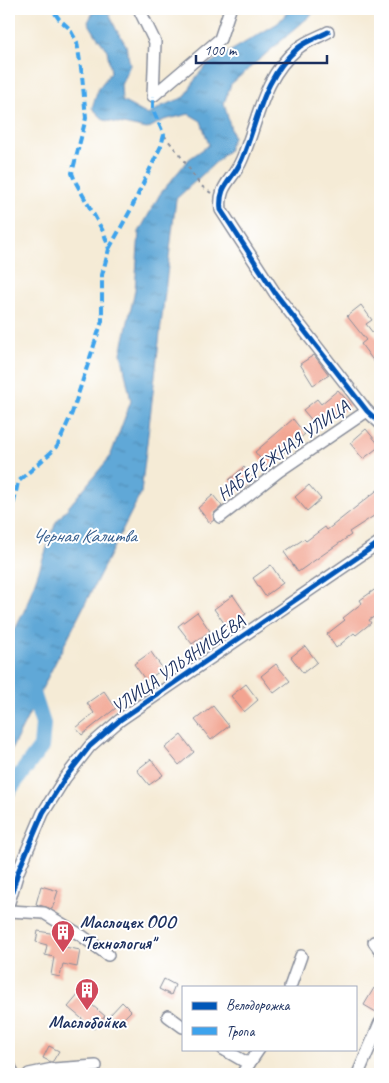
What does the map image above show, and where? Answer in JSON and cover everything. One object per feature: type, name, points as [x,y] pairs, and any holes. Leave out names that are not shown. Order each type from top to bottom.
[{"type":"street","points":[[139,9],[155,42],[153,96],[220,39],[230,9]]},
{"type":"street","points":[[220,199],[222,190],[242,160],[266,90],[276,70],[299,47],[328,32]]},
{"type":"street","name":"НАБЕРЕЖНАЯ УЛИЦА","points":[[220,199],[221,210],[275,293],[367,411],[279,472],[220,517]]},
{"type":"street","points":[[367,411],[380,423]]},
{"type":"street","name":"УЛИЦА УЛЬЯНИЩЕВА","points":[[9,902],[18,872],[43,813],[65,778],[90,746],[120,720],[380,542]]},
{"type":"street","points":[[9,911],[44,913],[82,936],[108,955]]},
{"type":"street","points":[[290,986],[301,956]]},
{"type":"street","points":[[168,1016],[182,1026]]},
{"type":"street","points":[[358,1074],[380,1023]]},
{"type":"street","points":[[225,1050],[249,1064]]},
{"type":"street","points":[[242,1074],[258,1050]]},
{"type":"street","points":[[9,1064],[12,1074]]},
{"type":"street","points":[[29,1074],[53,1069],[96,1066]]},
{"type":"path","points":[[164,135],[200,185],[220,199]]},
{"type":"water","name":"Черная Калитва","points":[[95,9],[109,9],[108,11],[116,29],[126,45],[130,65],[121,85],[122,101],[148,115],[162,106],[185,97],[197,76],[207,65],[278,23],[290,9],[318,9],[231,84],[224,103],[233,137],[228,151],[176,199],[141,493],[9,754],[9,642],[26,607],[56,522],[110,457],[131,401],[121,353],[135,290],[139,232],[160,194],[189,159],[209,145],[201,121],[189,114],[164,120],[147,129],[104,120],[92,108],[98,89],[111,72],[107,50],[88,22]]},
{"type":"building","points":[[361,305],[372,320],[366,324],[380,342],[380,370],[361,344],[366,340],[347,316]]},
{"type":"building","points":[[314,355],[329,375],[313,385],[300,364]]},
{"type":"building","points":[[338,390],[351,405],[336,417],[330,411],[315,424],[303,410],[317,399],[321,404]]},
{"type":"building","points":[[293,419],[305,434],[267,467],[255,452]]},
{"type":"building","points":[[366,429],[380,446],[363,459],[350,443]]},
{"type":"building","points":[[244,467],[255,480],[239,492],[229,480]]},
{"type":"building","points":[[309,485],[321,499],[307,511],[295,497]]},
{"type":"building","points":[[380,488],[380,512],[349,532],[351,535],[298,572],[284,552],[304,539],[306,541],[325,527],[327,530]]},
{"type":"building","points":[[213,495],[222,506],[213,514],[214,520],[210,523],[198,508]]},
{"type":"building","points":[[271,565],[283,583],[265,596],[253,578]]},
{"type":"building","points":[[380,586],[380,613],[369,620],[371,623],[356,635],[354,633],[336,648],[327,634],[362,603],[360,600]]},
{"type":"building","points":[[233,595],[246,614],[227,627],[214,609]]},
{"type":"building","points":[[197,612],[210,631],[192,644],[178,626]]},
{"type":"building","points":[[305,646],[317,662],[303,673],[291,657]]},
{"type":"building","points":[[151,652],[163,669],[146,681],[134,664]]},
{"type":"building","points":[[276,664],[290,681],[274,693],[261,676]]},
{"type":"building","points":[[246,684],[258,700],[244,712],[231,696]]},
{"type":"building","points":[[104,691],[116,708],[82,735],[76,728],[94,713],[87,703]]},
{"type":"building","points":[[213,706],[229,726],[211,740],[195,720]]},
{"type":"building","points":[[181,735],[194,752],[179,765],[165,748]]},
{"type":"building","points":[[151,759],[163,775],[149,785],[137,770]]},
{"type":"building","points":[[41,886],[58,891],[52,909],[36,904]]},
{"type":"building","name":"Маслоцех ООО \"Технология\"","points":[[38,931],[62,935],[60,946],[80,950],[77,967],[63,964],[60,977],[51,975],[54,957],[45,955],[47,945],[36,942]]},
{"type":"building","points":[[164,979],[175,985],[171,995],[159,989]]},
{"type":"building","points":[[374,988],[380,992],[380,1004],[376,1012],[364,1005]]},
{"type":"building","name":"Маслобойка","points":[[79,994],[105,1016],[94,1029],[68,1007]]},
{"type":"building","points":[[122,1002],[131,1011],[118,1024],[110,1015]]},
{"type":"building","points":[[49,1046],[59,1051],[51,1062],[43,1058]]},
{"type":"waterway","points":[[9,790],[41,747],[43,724],[30,684],[31,680]]},
{"type":"marked path","points":[[9,527],[18,482],[57,447],[72,413],[102,321],[102,275],[109,249],[104,233],[72,173],[86,118],[82,75],[77,42],[69,28],[52,9]]},
{"type":"marked path","points":[[109,249],[130,211],[161,146],[164,135],[153,110],[153,96]]},
{"type":"cycle path","points":[[328,32],[298,48],[276,72],[263,100],[242,159],[224,188],[221,210],[275,293],[367,411],[380,423]]},
{"type":"cycle path","points":[[9,902],[18,872],[43,813],[65,778],[90,746],[120,720],[380,542]]},
{"type":"place","name":"Маслоцех ООО \"Технология\"","points":[[63,953]]},
{"type":"place","name":"Маслобойка","points":[[87,1011]]}]
